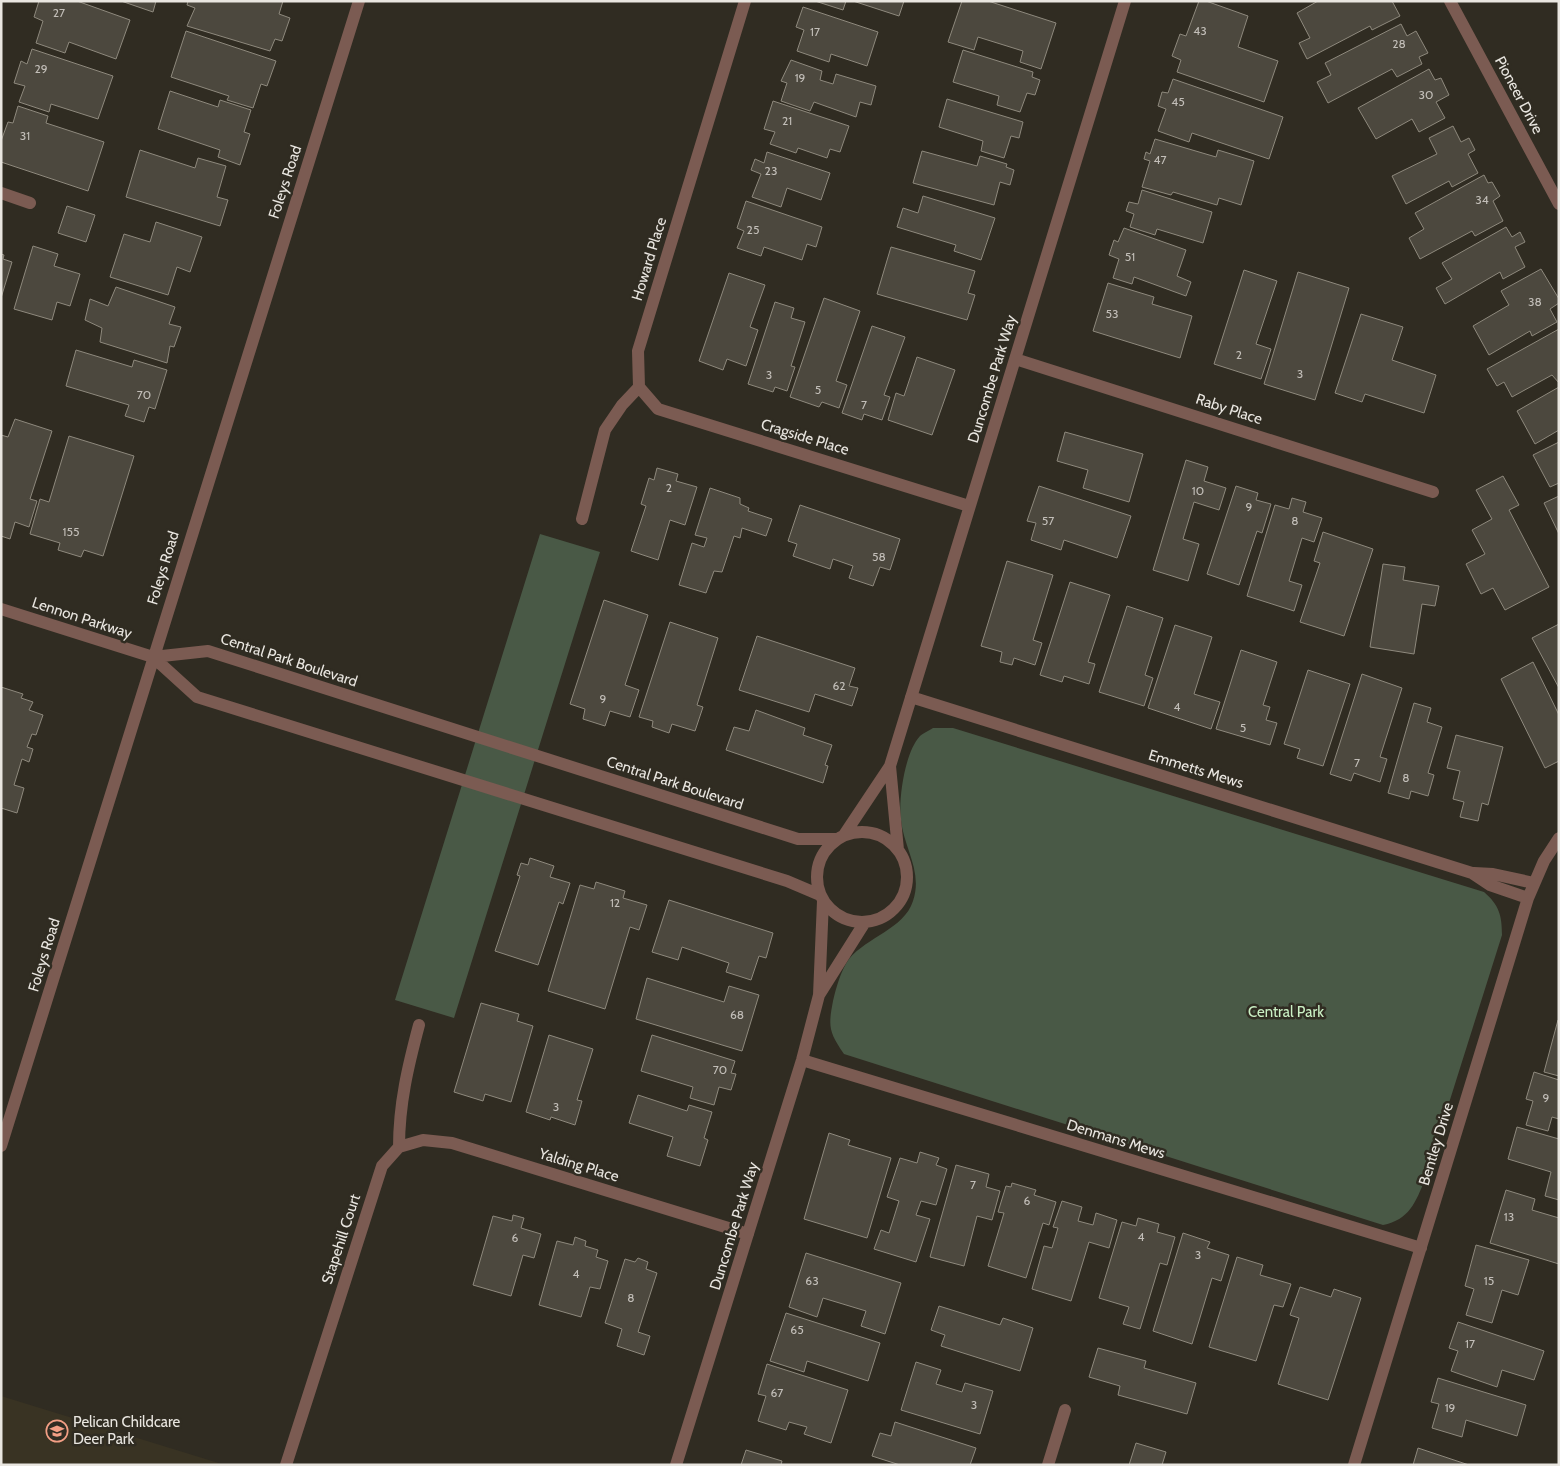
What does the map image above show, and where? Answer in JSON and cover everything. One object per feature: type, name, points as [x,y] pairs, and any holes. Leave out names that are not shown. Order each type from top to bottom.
[{"type":"street","name":"Foleys Road","points":[[1,1146],[359,1]]},
{"type":"street","name":"Howard Place","points":[[638,387],[638,352],[745,1]]},
{"type":"street","name":"Duncombe Park Way","points":[[841,837],[890,766],[1126,1]]},
{"type":"street","name":"Pioneer Drive","points":[[1450,1],[1559,204]]},
{"type":"street","points":[[1,193],[30,202]]},
{"type":"street","name":"Raby Place","points":[[1015,359],[1433,492]]},
{"type":"street","points":[[582,519],[605,430],[622,405],[638,387]]},
{"type":"street","name":"Cragside Place","points":[[638,387],[658,409],[969,506]]},
{"type":"street","name":"Lennon Parkway","points":[[1,609],[153,657]]},
{"type":"street","name":"Central Park Boulevard","points":[[153,657],[208,651],[798,840],[841,837]]},
{"type":"street","points":[[153,657],[196,697],[787,881],[822,898],[842,918],[865,922],[890,912],[899,902],[905,889],[907,876],[904,862],[898,850],[887,840],[874,833],[859,832],[841,837],[828,847],[821,858],[817,882],[822,898]]},
{"type":"street","name":"Emmetts Mews","points":[[911,697],[1472,873],[1494,874],[1534,883]]},
{"type":"street","name":"Duncombe Park Way","points":[[890,766],[898,850]]},
{"type":"street","name":"Bentley Drive","points":[[1354,1465],[1528,898],[1534,883],[1559,838]]},
{"type":"street","name":"Emmetts Mews","points":[[1472,873],[1490,885],[1528,898]]},
{"type":"street","name":"Duncombe Park Way","points":[[676,1465],[802,1060],[819,995],[822,898]]},
{"type":"street","name":"Duncombe Park Way","points":[[819,995],[865,922]]},
{"type":"street","points":[[399,1147],[399,1118],[405,1078],[419,1025]]},
{"type":"street","name":"Denmans Mews","points":[[802,1060],[1421,1248]]},
{"type":"street","name":"Yalding Place","points":[[399,1147],[423,1140],[452,1143],[748,1234]]},
{"type":"street","name":"Stapehill Court","points":[[286,1465],[382,1166],[399,1147]]},
{"type":"street","points":[[1048,1465],[1065,1410]]},
{"type":"shaded area","name":"Pelican Childcare Deer Park","points":[[1,1396],[225,1465],[1,1465]]},
{"type":"green space","points":[[540,534],[600,552],[454,1018],[395,1000]]},
{"type":"green space","name":"Central Park","points":[[933,728],[953,728],[1484,892],[1493,901],[1499,911],[1502,935],[1425,1179],[1415,1202],[1405,1214],[1392,1223],[1383,1225],[844,1054],[835,1040],[830,1023],[831,1010],[839,979],[849,959],[857,951],[902,919],[913,901],[916,880],[901,820],[902,788],[910,753],[915,743],[921,735]]},
{"type":"building","points":[[39,1],[77,1],[130,20],[116,59],[69,42],[65,53],[36,43],[43,21],[34,17]]},
{"type":"building","points":[[121,1],[156,1],[153,12]]},
{"type":"building","points":[[188,1],[283,1],[279,14],[290,18],[282,41],[275,39],[270,51],[187,26],[195,8],[187,5]]},
{"type":"building","points":[[815,1],[846,1],[843,10]]},
{"type":"building","points":[[853,1],[904,1],[899,16]]},
{"type":"building","points":[[962,1],[988,1],[1056,23],[1041,69],[1020,62],[1023,51],[978,37],[974,50],[948,42]]},
{"type":"building","points":[[1199,1],[1206,1],[1248,16],[1238,47],[1278,61],[1264,102],[1177,72],[1181,60],[1172,56],[1180,34],[1186,36]]},
{"type":"building","points":[[1318,1],[1392,1],[1400,16],[1372,30],[1370,26],[1307,59],[1299,43],[1310,38],[1297,13]]},
{"type":"building","points":[[803,7],[878,32],[867,66],[831,54],[829,62],[797,51],[804,30],[796,27]]},
{"type":"building","points":[[1401,24],[1407,36],[1416,31],[1428,53],[1419,57],[1422,64],[1397,77],[1392,69],[1328,103],[1317,82],[1331,75],[1325,63]]},
{"type":"building","points":[[186,31],[276,61],[267,86],[261,84],[253,108],[227,100],[229,96],[171,77]]},
{"type":"building","points":[[32,49],[113,76],[98,119],[51,104],[49,112],[19,102],[25,86],[14,83],[21,61],[27,64]]},
{"type":"building","points":[[963,50],[1033,72],[1032,77],[1040,80],[1035,95],[1027,93],[1020,112],[997,105],[999,96],[953,82]]},
{"type":"building","points":[[791,60],[822,71],[820,80],[833,84],[836,74],[876,86],[871,105],[860,102],[856,117],[814,102],[810,111],[781,101],[787,83],[781,81]]},
{"type":"building","points":[[1429,69],[1435,80],[1441,78],[1449,95],[1436,102],[1445,118],[1419,132],[1412,119],[1376,139],[1358,108]]},
{"type":"building","points":[[1173,79],[1283,117],[1269,159],[1192,133],[1189,142],[1158,131],[1166,109],[1158,106],[1162,92],[1168,93]]},
{"type":"building","points":[[170,91],[218,107],[220,100],[251,110],[244,132],[250,134],[240,165],[218,157],[220,150],[158,129]]},
{"type":"building","points":[[947,99],[1023,122],[1019,138],[1011,136],[1004,158],[981,151],[983,141],[939,127]]},
{"type":"building","points":[[773,101],[849,126],[840,152],[830,149],[827,158],[798,148],[796,153],[770,144],[775,132],[764,129]]},
{"type":"building","points":[[18,106],[48,116],[46,123],[104,142],[88,191],[1,162],[1,141],[8,122],[13,123]]},
{"type":"building","points":[[1453,126],[1461,142],[1469,138],[1475,150],[1468,154],[1478,173],[1452,187],[1449,181],[1406,204],[1392,176],[1437,154],[1429,138]]},
{"type":"building","points":[[1155,139],[1216,157],[1218,150],[1254,161],[1241,205],[1219,198],[1217,205],[1173,192],[1171,195],[1142,187],[1150,161],[1144,159],[1146,152],[1150,154]]},
{"type":"building","points":[[140,150],[195,168],[198,158],[226,166],[217,197],[228,200],[220,226],[126,197]]},
{"type":"building","points":[[922,151],[977,166],[980,156],[1007,164],[1006,167],[1014,170],[1010,185],[1000,182],[994,205],[913,183]]},
{"type":"building","points":[[767,152],[830,173],[821,200],[787,188],[781,207],[752,197],[761,174],[751,170],[755,159],[764,163]]},
{"type":"building","points":[[1484,175],[1488,183],[1492,182],[1500,196],[1493,201],[1503,221],[1475,236],[1472,231],[1420,259],[1409,238],[1424,229],[1415,213]]},
{"type":"building","points":[[1142,190],[1212,212],[1203,243],[1157,229],[1155,235],[1130,227],[1134,214],[1126,211],[1129,202],[1138,204]]},
{"type":"building","points":[[923,196],[995,218],[981,260],[954,251],[956,245],[897,227],[903,208],[918,213]]},
{"type":"building","points":[[746,201],[822,227],[816,247],[807,244],[802,260],[764,247],[761,256],[737,248],[744,231],[737,228]]},
{"type":"building","points":[[67,206],[95,215],[86,242],[58,233]]},
{"type":"building","points":[[156,222],[202,237],[190,272],[177,267],[168,295],[110,277],[124,234],[150,242]]},
{"type":"building","points":[[1506,227],[1512,237],[1520,232],[1525,242],[1515,247],[1525,267],[1503,279],[1500,272],[1445,304],[1436,288],[1452,279],[1442,263]]},
{"type":"building","points":[[1124,228],[1186,250],[1177,276],[1191,282],[1186,296],[1134,277],[1132,284],[1113,278],[1119,259],[1109,255],[1114,240],[1118,242]]},
{"type":"building","points":[[33,246],[58,254],[54,266],[80,274],[70,306],[57,302],[52,320],[14,309]]},
{"type":"building","points":[[891,247],[975,271],[968,293],[975,295],[967,320],[877,294]]},
{"type":"building","points":[[1,254],[4,255],[3,259],[12,262],[1,298]]},
{"type":"building","points":[[1541,269],[1559,299],[1559,303],[1550,309],[1557,322],[1532,336],[1530,331],[1489,355],[1473,326],[1509,305],[1501,291]]},
{"type":"building","points":[[1244,270],[1277,281],[1256,344],[1271,349],[1261,379],[1214,364]]},
{"type":"building","points":[[1298,272],[1349,288],[1315,400],[1264,384]]},
{"type":"building","points":[[729,273],[765,285],[750,327],[758,330],[746,366],[727,359],[723,370],[699,361]]},
{"type":"building","points":[[1108,283],[1154,297],[1152,304],[1192,316],[1180,358],[1093,331]]},
{"type":"building","points":[[116,287],[175,307],[169,324],[181,327],[174,347],[170,346],[167,363],[100,342],[102,328],[85,320],[90,299],[108,306]]},
{"type":"building","points":[[824,298],[860,311],[836,381],[847,385],[839,408],[822,402],[819,407],[790,397]]},
{"type":"building","points":[[775,302],[794,308],[791,318],[805,322],[791,366],[795,367],[787,391],[775,387],[773,392],[748,384]]},
{"type":"building","points":[[1361,314],[1403,327],[1392,360],[1436,375],[1424,413],[1365,394],[1362,402],[1335,393]]},
{"type":"building","points":[[872,326],[905,337],[884,395],[890,397],[882,420],[864,414],[862,420],[842,413]]},
{"type":"building","points":[[1559,329],[1559,383],[1552,375],[1512,397],[1504,382],[1497,386],[1487,369]]},
{"type":"building","points":[[76,350],[132,367],[134,360],[167,370],[155,409],[149,407],[144,422],[125,416],[129,405],[66,386]]},
{"type":"building","points":[[917,357],[955,370],[932,435],[888,420],[896,393],[904,396]]},
{"type":"building","points":[[1559,387],[1559,430],[1535,444],[1517,411]]},
{"type":"building","points":[[15,419],[52,431],[30,499],[37,501],[29,527],[15,522],[10,539],[1,536],[1,435],[8,437]]},
{"type":"building","points":[[1065,432],[1143,454],[1129,502],[1083,488],[1088,470],[1057,461]]},
{"type":"building","points":[[69,436],[134,456],[103,556],[84,550],[81,557],[58,550],[60,543],[30,534],[40,499],[49,502]]},
{"type":"building","points":[[1559,442],[1559,483],[1550,487],[1533,455]]},
{"type":"building","points":[[1186,460],[1208,467],[1204,481],[1226,488],[1219,510],[1194,502],[1183,539],[1199,544],[1188,581],[1153,570]]},
{"type":"building","points":[[657,468],[678,474],[676,481],[697,487],[685,525],[670,520],[658,560],[631,551],[646,506],[641,504],[649,478],[654,480]]},
{"type":"building","points":[[1503,476],[1519,505],[1509,510],[1549,587],[1505,610],[1493,588],[1481,594],[1466,564],[1485,554],[1472,530],[1492,519],[1476,490]]},
{"type":"building","points":[[1039,486],[1131,516],[1117,558],[1064,540],[1061,550],[1031,540],[1036,523],[1027,521]]},
{"type":"building","points":[[1236,486],[1258,493],[1256,500],[1271,504],[1262,533],[1257,531],[1239,585],[1207,574]]},
{"type":"building","points":[[710,488],[740,498],[740,504],[749,508],[748,511],[772,519],[766,536],[742,528],[740,538],[734,536],[722,572],[714,571],[706,593],[679,585],[692,543],[704,547],[707,538],[695,535]]},
{"type":"building","points":[[1559,496],[1559,534],[1544,503]]},
{"type":"building","points":[[1292,498],[1306,502],[1303,512],[1322,518],[1314,542],[1302,538],[1289,581],[1302,585],[1294,611],[1247,596],[1275,505],[1289,509]]},
{"type":"building","points":[[800,505],[900,539],[890,570],[880,567],[873,586],[849,578],[853,566],[833,559],[830,569],[793,556],[797,544],[788,541]]},
{"type":"building","points":[[1323,532],[1373,549],[1344,636],[1300,622],[1320,563],[1314,561]]},
{"type":"building","points":[[1007,561],[1053,575],[1033,640],[1042,643],[1035,665],[1014,658],[1012,665],[1000,662],[1002,652],[981,646]]},
{"type":"building","points":[[1383,564],[1405,567],[1403,580],[1439,586],[1435,606],[1422,604],[1414,654],[1370,647]]},
{"type":"building","points":[[1070,582],[1110,595],[1088,662],[1095,664],[1089,684],[1064,676],[1062,682],[1040,675]]},
{"type":"building","points":[[604,600],[648,615],[625,685],[639,690],[630,717],[610,711],[605,726],[583,719],[585,709],[570,704]]},
{"type":"building","points":[[1127,606],[1163,618],[1145,675],[1153,678],[1144,706],[1099,692]]},
{"type":"building","points":[[670,622],[718,638],[697,705],[703,707],[695,731],[672,724],[669,733],[652,727],[653,721],[639,717]]},
{"type":"building","points":[[1559,624],[1559,688],[1532,638]]},
{"type":"building","points":[[1175,625],[1212,637],[1194,694],[1220,702],[1211,729],[1148,708]]},
{"type":"building","points":[[757,636],[855,668],[849,686],[858,688],[852,706],[815,694],[809,712],[739,690]]},
{"type":"building","points":[[1241,650],[1277,662],[1263,705],[1270,707],[1266,720],[1277,723],[1270,745],[1216,729]]},
{"type":"building","points":[[1533,662],[1559,715],[1559,761],[1545,768],[1501,679]]},
{"type":"building","points":[[1308,670],[1350,684],[1323,766],[1297,758],[1300,749],[1284,744]]},
{"type":"building","points":[[1362,674],[1402,688],[1380,757],[1387,759],[1380,782],[1354,773],[1351,781],[1330,774]]},
{"type":"building","points":[[1,687],[23,694],[21,698],[33,702],[29,710],[43,715],[36,735],[32,734],[27,747],[33,749],[29,762],[22,759],[14,785],[24,788],[17,813],[1,808]]},
{"type":"building","points":[[1414,703],[1431,708],[1427,722],[1442,727],[1428,773],[1434,775],[1428,796],[1411,791],[1409,799],[1388,793]]},
{"type":"building","points":[[756,710],[805,728],[803,735],[832,745],[825,765],[828,766],[823,783],[726,750],[734,727],[749,731]]},
{"type":"building","points":[[1456,735],[1503,747],[1488,805],[1482,803],[1478,821],[1460,817],[1464,802],[1453,799],[1460,771],[1447,768]]},
{"type":"building","points":[[530,858],[554,866],[550,877],[570,883],[563,904],[559,902],[538,965],[495,951],[520,876],[517,875],[521,863],[528,865]]},
{"type":"building","points":[[596,882],[625,891],[623,898],[647,905],[639,930],[630,927],[605,1009],[548,991],[580,885],[594,889]]},
{"type":"building","points":[[669,900],[773,933],[766,958],[759,956],[751,980],[726,972],[729,963],[682,947],[678,960],[652,952]]},
{"type":"building","points":[[647,978],[724,1002],[729,986],[759,995],[742,1051],[636,1019]]},
{"type":"building","points":[[481,1003],[519,1014],[517,1021],[533,1026],[511,1102],[485,1094],[483,1101],[454,1092]]},
{"type":"building","points":[[1559,1020],[1559,1076],[1544,1072]]},
{"type":"building","points":[[549,1035],[593,1049],[577,1100],[582,1101],[575,1125],[551,1117],[550,1120],[526,1112]]},
{"type":"building","points":[[652,1035],[735,1061],[731,1073],[736,1074],[731,1090],[719,1087],[714,1105],[690,1098],[693,1087],[641,1071]]},
{"type":"building","points":[[1534,1072],[1559,1080],[1559,1119],[1552,1117],[1548,1131],[1526,1125],[1533,1101],[1526,1099]]},
{"type":"building","points":[[638,1095],[687,1111],[689,1105],[712,1112],[704,1138],[708,1140],[700,1166],[667,1156],[673,1137],[629,1123]]},
{"type":"building","points":[[1517,1127],[1559,1139],[1559,1200],[1545,1196],[1551,1172],[1508,1159]]},
{"type":"building","points":[[829,1133],[850,1140],[848,1145],[891,1158],[867,1238],[804,1219]]},
{"type":"building","points":[[920,1152],[939,1158],[936,1165],[947,1169],[936,1205],[921,1201],[916,1215],[930,1219],[916,1262],[874,1249],[881,1230],[889,1233],[899,1201],[887,1197],[900,1158],[917,1163]]},
{"type":"building","points":[[956,1165],[989,1174],[986,1187],[1000,1191],[992,1220],[977,1216],[964,1266],[930,1257]]},
{"type":"building","points":[[1012,1183],[1036,1190],[1034,1195],[1056,1202],[1049,1225],[1043,1223],[1026,1278],[988,1266],[1004,1213],[998,1212],[1006,1186],[1011,1187]]},
{"type":"building","points":[[1506,1190],[1535,1199],[1532,1210],[1559,1218],[1559,1264],[1490,1243]]},
{"type":"building","points":[[1062,1201],[1082,1207],[1078,1221],[1093,1225],[1096,1213],[1117,1220],[1109,1248],[1089,1242],[1071,1301],[1032,1289],[1044,1246],[1052,1248],[1058,1228],[1053,1227]]},
{"type":"building","points":[[513,1215],[524,1218],[521,1228],[541,1234],[534,1258],[523,1255],[511,1296],[473,1285],[493,1216],[512,1221]]},
{"type":"building","points":[[1138,1218],[1159,1224],[1157,1232],[1175,1237],[1167,1265],[1160,1263],[1140,1329],[1123,1324],[1129,1307],[1099,1298],[1122,1222],[1136,1226]]},
{"type":"building","points":[[1183,1233],[1210,1242],[1207,1248],[1229,1255],[1221,1281],[1212,1278],[1192,1344],[1153,1331]]},
{"type":"building","points":[[575,1237],[586,1241],[585,1246],[598,1250],[596,1257],[608,1261],[600,1289],[590,1287],[581,1317],[539,1305],[557,1241],[573,1245]]},
{"type":"building","points":[[1476,1245],[1529,1260],[1518,1295],[1502,1290],[1492,1323],[1466,1315],[1474,1289],[1465,1286]]},
{"type":"building","points":[[806,1253],[901,1283],[885,1334],[861,1326],[866,1311],[823,1298],[817,1317],[789,1307]]},
{"type":"building","points":[[1237,1257],[1263,1265],[1260,1275],[1291,1284],[1283,1307],[1274,1305],[1256,1361],[1209,1347]]},
{"type":"building","points":[[638,1258],[648,1262],[646,1269],[657,1273],[638,1332],[650,1336],[644,1355],[617,1346],[622,1329],[605,1323],[625,1259],[635,1262]]},
{"type":"building","points":[[1300,1287],[1331,1297],[1334,1289],[1361,1298],[1328,1400],[1278,1384],[1299,1318],[1290,1315]]},
{"type":"building","points":[[939,1306],[1000,1325],[1003,1318],[1033,1328],[1020,1371],[941,1346],[945,1335],[931,1330]]},
{"type":"building","points":[[786,1313],[880,1343],[868,1381],[807,1361],[804,1372],[770,1361]]},
{"type":"building","points":[[1458,1322],[1544,1351],[1534,1380],[1502,1370],[1497,1387],[1451,1371],[1458,1351],[1449,1348]]},
{"type":"building","points":[[1098,1348],[1146,1361],[1144,1368],[1196,1383],[1187,1414],[1118,1395],[1120,1386],[1089,1377]]},
{"type":"building","points":[[916,1362],[941,1370],[936,1384],[962,1392],[965,1383],[993,1391],[980,1434],[901,1410]]},
{"type":"building","points":[[767,1364],[848,1390],[831,1443],[804,1434],[807,1427],[789,1422],[786,1430],[758,1421],[766,1396],[758,1394]]},
{"type":"building","points":[[1438,1378],[1526,1405],[1517,1436],[1466,1420],[1462,1437],[1432,1428],[1439,1404],[1431,1402]]},
{"type":"building","points":[[895,1422],[976,1448],[970,1465],[900,1465],[872,1456],[880,1433],[891,1436]]},
{"type":"building","points":[[1136,1443],[1166,1452],[1162,1465],[1129,1465]]},
{"type":"building","points":[[1418,1448],[1469,1465],[1413,1465]]},
{"type":"building","points":[[746,1450],[782,1461],[781,1465],[741,1465]]},
{"type":"place","name":"Pelican Childcare Deer Park","points":[[57,1431]]}]
